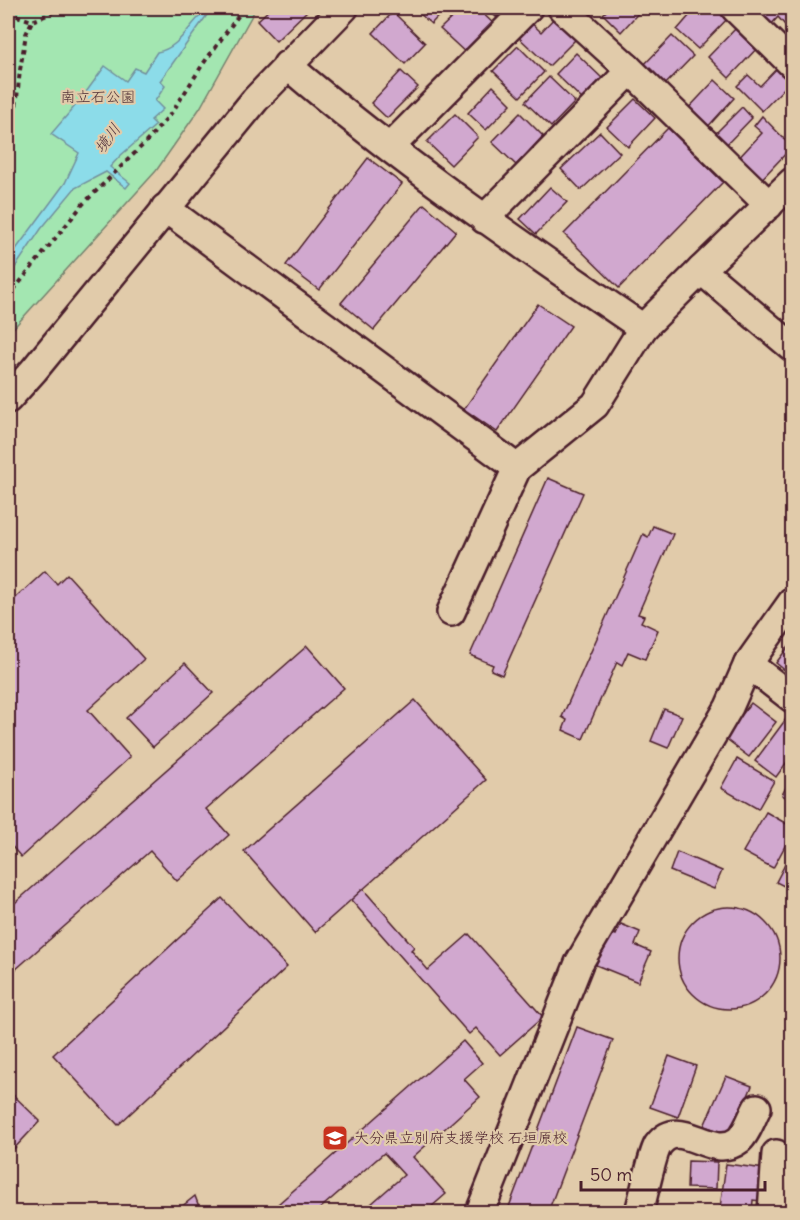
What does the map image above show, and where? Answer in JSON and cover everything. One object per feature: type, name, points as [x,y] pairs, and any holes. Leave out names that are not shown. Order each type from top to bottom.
[{"type":"street","points":[[8,399],[248,108],[344,8]]},
{"type":"street","points":[[390,147],[528,8]]},
{"type":"street","points":[[562,8],[627,67],[769,205]]},
{"type":"street","points":[[735,8],[792,64]]},
{"type":"street","points":[[288,65],[319,92],[484,219],[643,328]]},
{"type":"street","points":[[484,219],[626,76],[627,67]]},
{"type":"street","points":[[452,612],[517,468],[595,405],[643,328],[792,182]]},
{"type":"street","points":[[165,208],[517,468]]},
{"type":"street","points":[[701,270],[792,347]]},
{"type":"street","points":[[480,1212],[579,963],[729,707],[748,663],[792,602]]},
{"type":"street","points":[[748,663],[792,698]]},
{"type":"street","points":[[639,1212],[657,1146],[667,1137],[680,1133],[718,1147],[728,1146],[741,1139],[757,1107]]},
{"type":"street","points":[[772,1212],[776,1154]]},
{"type":"path","points":[[8,13],[32,21],[58,8]]},
{"type":"path","points":[[8,297],[83,204],[147,141],[173,111],[203,64],[244,8]]},
{"type":"path","points":[[8,122],[16,107],[26,34],[32,21]]},
{"type":"green space","name":"南立石公園","points":[[8,8],[256,8],[200,108],[156,171],[8,334]]},
{"type":"water","name":"境川","points":[[197,8],[212,8],[160,81],[165,86],[155,101],[163,109],[151,120],[156,125],[110,167],[130,183],[126,188],[106,172],[75,188],[41,229],[8,278],[8,260],[65,183],[79,153],[51,134],[105,66],[126,81],[135,68],[144,72],[157,52],[176,43],[200,16]]},
{"type":"building","points":[[271,8],[310,8],[276,41],[257,21]]},
{"type":"building","points":[[414,8],[446,8],[431,24]]},
{"type":"building","points":[[462,8],[477,8],[495,25],[467,54],[440,29]]},
{"type":"building","points":[[486,8],[504,8],[496,17]]},
{"type":"building","points":[[610,8],[643,8],[621,32],[603,14]]},
{"type":"building","points":[[696,8],[725,8],[732,14],[698,49],[677,30]]},
{"type":"building","points":[[754,8],[792,8],[792,17],[785,25],[778,17],[770,26]]},
{"type":"building","points":[[393,12],[425,43],[405,64],[373,33]]},
{"type":"building","points":[[557,15],[578,37],[549,66],[514,33],[527,19],[541,32]]},
{"type":"building","points":[[739,25],[760,45],[729,78],[708,57]]},
{"type":"building","points":[[672,36],[693,56],[659,91],[638,71]]},
{"type":"building","points":[[518,46],[544,72],[520,97],[493,71]]},
{"type":"building","points":[[576,53],[604,80],[584,101],[556,74]]},
{"type":"building","points":[[780,65],[792,77],[792,80],[762,111],[737,86],[748,75],[760,86]]},
{"type":"building","points":[[401,71],[418,87],[387,118],[371,103]]},
{"type":"building","points":[[549,77],[575,102],[551,127],[525,102]]},
{"type":"building","points":[[715,80],[734,98],[704,131],[684,113]]},
{"type":"building","points":[[493,86],[511,104],[486,130],[468,113]]},
{"type":"building","points":[[635,99],[655,118],[628,147],[607,127]]},
{"type":"building","points":[[742,107],[752,118],[726,145],[715,134]]},
{"type":"building","points":[[520,113],[543,136],[516,165],[492,142]]},
{"type":"building","points":[[455,114],[478,137],[451,165],[427,142]]},
{"type":"building","points":[[762,116],[792,147],[756,185],[733,164],[762,133],[754,126]]},
{"type":"building","points":[[668,128],[723,182],[619,288],[564,234]]},
{"type":"building","points":[[600,132],[620,153],[581,190],[561,169]]},
{"type":"building","points":[[368,158],[402,184],[319,290],[286,265]]},
{"type":"building","points":[[550,187],[567,202],[536,234],[520,219]]},
{"type":"building","points":[[424,204],[456,231],[374,330],[341,303]]},
{"type":"building","points":[[538,304],[571,326],[497,432],[464,409]]},
{"type":"building","points":[[548,478],[583,493],[502,675],[491,670],[493,665],[470,655]]},
{"type":"building","points":[[653,526],[673,534],[638,614],[644,616],[641,622],[658,630],[645,659],[628,652],[622,665],[617,662],[583,739],[563,730],[567,720],[562,717],[643,534],[648,537]]},
{"type":"building","points":[[45,571],[57,584],[67,574],[144,659],[88,710],[130,757],[21,857],[8,842],[8,605]]},
{"type":"building","points":[[792,642],[792,676],[776,663]]},
{"type":"building","points":[[307,646],[344,688],[206,809],[229,835],[177,881],[150,851],[15,970],[8,962],[8,909]]},
{"type":"building","points":[[185,663],[213,693],[153,747],[126,718]]},
{"type":"building","points":[[415,700],[486,780],[315,932],[244,851]]},
{"type":"building","points":[[751,703],[776,722],[749,757],[724,738]]},
{"type":"building","points":[[664,709],[682,716],[668,748],[651,741]]},
{"type":"building","points":[[789,715],[792,718],[792,755],[776,777],[755,761]]},
{"type":"building","points":[[737,759],[774,781],[758,809],[721,788]]},
{"type":"building","points":[[792,776],[792,801],[782,795]]},
{"type":"building","points":[[766,812],[792,827],[792,833],[773,868],[743,852]]},
{"type":"building","points":[[792,851],[792,890],[776,882]]},
{"type":"building","points":[[677,852],[722,871],[714,889],[670,871]]},
{"type":"building","points":[[363,889],[414,947],[411,950],[428,970],[469,934],[543,1017],[500,1055],[476,1028],[469,1034],[351,900]]},
{"type":"building","points":[[222,898],[287,967],[118,1125],[53,1055]]},
{"type":"building","points":[[729,907],[758,915],[772,929],[780,958],[772,987],[758,1001],[729,1009],[700,1001],[686,987],[678,958],[686,929],[700,915]]},
{"type":"building","points":[[621,924],[640,932],[635,945],[651,952],[638,982],[596,965],[610,933],[616,935]]},
{"type":"building","points":[[577,1027],[613,1040],[548,1212],[507,1212]]},
{"type":"building","points":[[463,1041],[482,1063],[464,1079],[480,1097],[413,1157],[446,1194],[430,1208],[434,1212],[362,1212],[404,1175],[384,1153],[316,1212],[269,1212]]},
{"type":"building","points":[[669,1056],[696,1066],[678,1117],[650,1107]]},
{"type":"building","points":[[726,1076],[752,1086],[732,1135],[704,1126]]},
{"type":"building","points":[[8,1090],[40,1121],[8,1155]]},
{"type":"building","points":[[688,1161],[717,1162],[716,1189],[687,1188]]},
{"type":"building","points":[[726,1164],[765,1169],[761,1201],[753,1200],[752,1212],[720,1208]]},
{"type":"building","points":[[195,1196],[201,1212],[175,1212]]},
{"type":"place","name":"大分県立別府支援学校 石垣原校","points":[[335,1138]]}]
